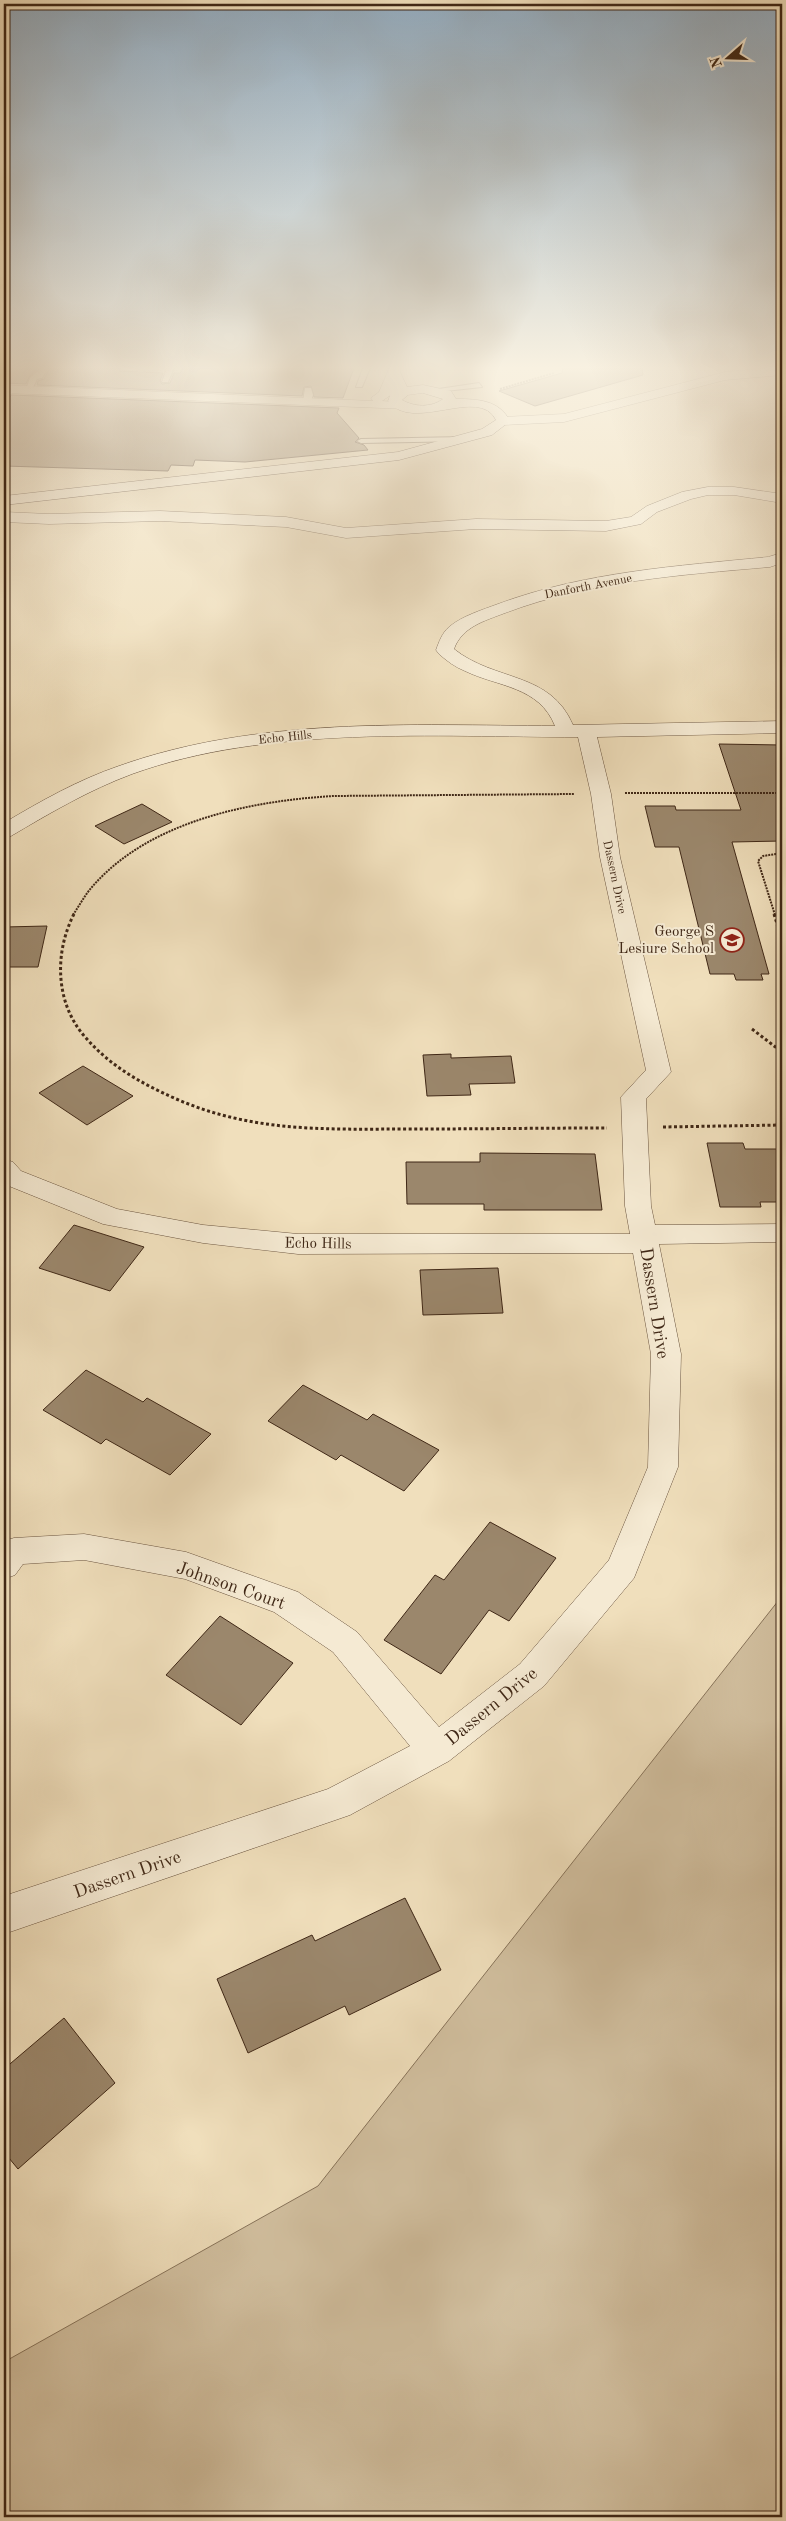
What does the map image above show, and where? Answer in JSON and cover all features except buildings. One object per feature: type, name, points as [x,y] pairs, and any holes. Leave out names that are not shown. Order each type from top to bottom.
[{"type":"street","points":[[4,501],[139,486]]},
{"type":"street","points":[[4,517],[49,519],[160,516],[286,522],[346,532],[476,524],[606,526],[636,521],[652,508],[686,495],[708,491],[734,491],[782,499]]},
{"type":"street","name":"Danforth Avenue","points":[[576,732],[541,695],[456,662],[445,650],[453,633],[472,621],[554,590],[642,575],[770,562],[782,558]]},
{"type":"street","points":[[576,732],[782,727]]},
{"type":"street","name":"Echo Hills","points":[[4,832],[22,819],[94,782],[151,761],[207,747],[283,736],[361,731],[576,732]]},
{"type":"street","name":"Dassern Drive","points":[[4,1915],[337,1804],[436,1750],[532,1675],[622,1568],[664,1467],[666,1354],[638,1206],[633,1097],[659,1072],[610,857],[601,794],[576,732]]},
{"type":"street","name":"Echo Hills","points":[[4,1168],[12,1177],[112,1217],[203,1234],[298,1244],[645,1238]]},
{"type":"street","name":"Dassern Drive","points":[[645,1238],[782,1233]]},
{"type":"street","name":"Johnson Court","points":[[4,1565],[14,1551],[84,1548],[186,1566],[286,1602],[345,1642],[436,1750]]},
{"type":"path","points":[[782,793],[408,795],[306,798],[241,809],[198,822],[150,842],[120,860],[100,878],[79,904],[61,951],[62,992],[72,1021],[95,1049],[134,1078],[168,1096],[213,1114],[264,1127],[330,1130],[782,1125]]},
{"type":"path","points":[[782,853],[763,856],[758,861],[782,940]]},
{"type":"path","points":[[752,1029],[782,1052]]},
{"type":"shaded area","points":[[782,1596],[782,2517],[4,2517],[4,2362],[318,2186]]},
{"type":"place","name":"George S Lesiure School","points":[[732,940]]}]
